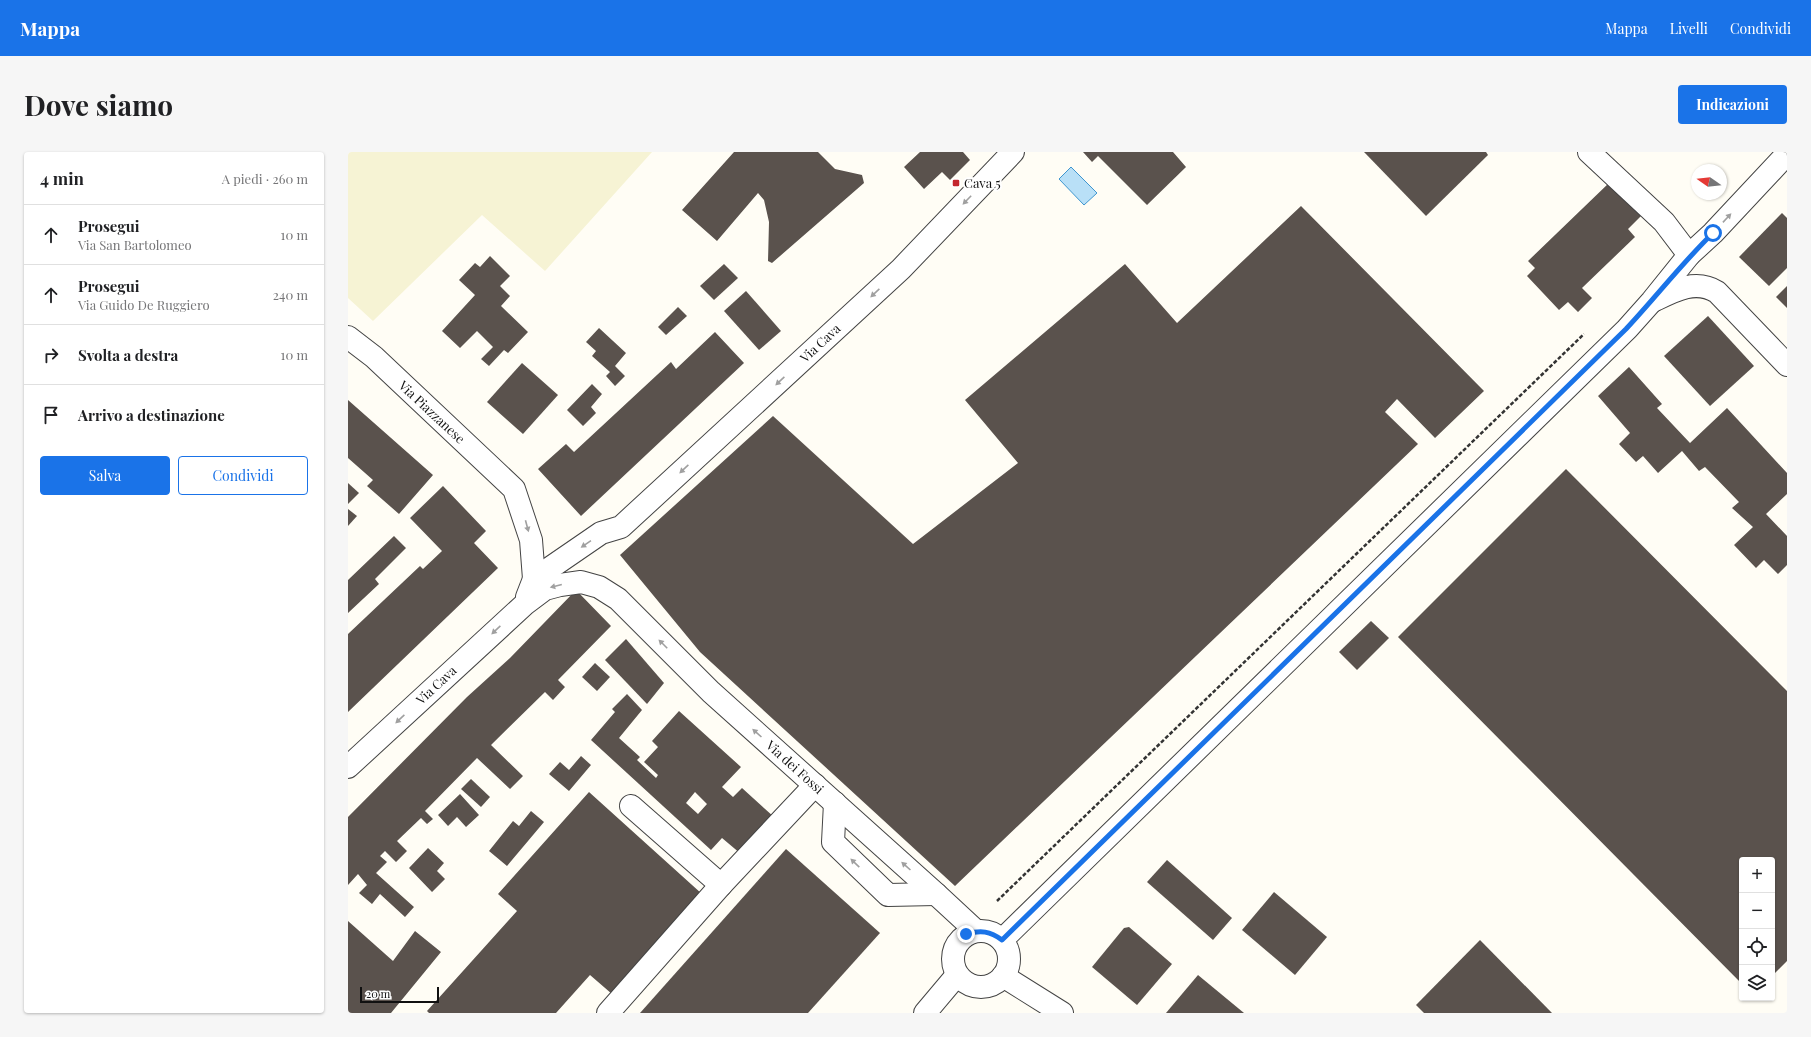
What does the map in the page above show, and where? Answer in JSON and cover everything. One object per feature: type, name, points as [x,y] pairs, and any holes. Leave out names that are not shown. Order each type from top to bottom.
[{"type":"street","name":"Via Cava","points":[[534,579],[601,533],[620,527],[901,269],[1013,152]]},
{"type":"street","points":[[1589,152],[1664,222],[1689,255]]},
{"type":"street","points":[[1002,940],[1615,341],[1652,301],[1689,255],[1713,233],[1787,154]]},
{"type":"street","points":[[1652,301],[1672,291],[1698,285],[1709,287],[1717,292],[1787,365]]},
{"type":"street","name":"Via Piazzanese","points":[[348,337],[374,357],[514,489],[531,540],[534,579]]},
{"type":"street","points":[[525,604],[534,579]]},
{"type":"street","name":"Via dei Fossi","points":[[525,604],[545,589],[560,584],[581,582],[599,587],[618,599],[711,692],[816,785],[976,931]]},
{"type":"street","name":"Via Cava","points":[[348,767],[525,604]]},
{"type":"street","points":[[608,1013],[721,885],[816,785]]},
{"type":"street","points":[[835,803],[833,842],[888,895],[936,894]]},
{"type":"street","points":[[631,806],[721,885]]},
{"type":"street","points":[[976,931],[984,931],[994,934],[1002,940],[1008,953],[1008,967],[1003,976],[997,982],[988,986],[978,987],[964,982],[958,975],[953,963],[955,947],[961,939],[966,934],[976,931]]},
{"type":"street","points":[[925,1013],[958,975]]},
{"type":"street","points":[[1003,976],[1062,1013]]},
{"type":"path","points":[[997,901],[1585,332]]},
{"type":"shaded area","points":[[348,152],[652,152],[545,271],[482,215],[373,321],[348,298]]},
{"type":"water","points":[[1071,167],[1097,193],[1084,205],[1059,179]]},
{"type":"building","points":[[734,152],[818,152],[835,169],[862,175],[864,183],[772,263],[768,261],[769,222],[764,200],[758,193],[717,241],[682,210]]},
{"type":"building","points":[[920,152],[963,152],[970,160],[950,180],[942,172],[924,189],[904,167]]},
{"type":"building","points":[[1083,152],[1173,152],[1186,167],[1147,205],[1098,156],[1092,162]]},
{"type":"building","points":[[1364,152],[1486,152],[1488,155],[1426,216]]},
{"type":"building","points":[[1610,182],[1642,215],[1628,229],[1635,237],[1582,288],[1592,298],[1578,312],[1568,302],[1559,310],[1527,276],[1535,268],[1528,261]]},
{"type":"building","points":[[1301,206],[1484,391],[1435,438],[1397,399],[1385,412],[1418,444],[955,886],[700,652],[620,555],[773,416],[913,544],[1018,463],[965,400],[1125,264],[1177,323]]},
{"type":"building","points":[[1782,213],[1787,218],[1787,268],[1769,286],[1739,257]]},
{"type":"building","points":[[490,256],[510,276],[500,286],[510,296],[501,306],[528,332],[508,353],[504,350],[489,366],[481,359],[493,347],[477,331],[460,348],[442,331],[475,295],[459,280],[475,263],[480,267]]},
{"type":"building","points":[[724,264],[738,278],[714,300],[700,286]]},
{"type":"building","points":[[1787,286],[1787,308],[1776,297]]},
{"type":"building","points":[[746,291],[781,331],[759,350],[724,311]]},
{"type":"building","points":[[678,307],[687,316],[666,335],[658,327]]},
{"type":"building","points":[[1708,316],[1754,366],[1710,406],[1664,356]]},
{"type":"building","points":[[599,328],[626,353],[615,366],[625,376],[615,386],[606,376],[610,372],[592,356],[596,351],[586,342]]},
{"type":"building","points":[[715,332],[744,363],[581,516],[538,469],[566,444],[574,452],[671,362],[676,369]]},
{"type":"building","points":[[522,363],[558,395],[523,434],[487,402]]},
{"type":"building","points":[[1629,367],[1662,404],[1657,408],[1690,443],[1727,408],[1787,473],[1787,494],[1766,514],[1787,536],[1787,565],[1778,574],[1764,560],[1756,568],[1734,545],[1753,527],[1732,508],[1739,502],[1705,467],[1699,471],[1682,451],[1658,473],[1643,456],[1636,462],[1619,444],[1630,433],[1598,396]]},
{"type":"building","points":[[592,384],[602,394],[591,407],[596,413],[583,426],[567,410]]},
{"type":"building","points":[[348,400],[433,475],[399,514],[367,486],[373,480],[348,458]]},
{"type":"building","points":[[1566,469],[1787,691],[1787,961],[1775,973],[1775,857],[1739,857],[1739,981],[1398,637]]},
{"type":"building","points":[[348,483],[359,493],[348,504]]},
{"type":"building","points":[[443,486],[486,531],[474,543],[498,568],[348,712],[348,634],[420,566],[423,569],[442,551],[410,518]]},
{"type":"building","points":[[348,509],[357,516],[348,526]]},
{"type":"building","points":[[394,536],[406,548],[375,579],[379,584],[348,613],[348,580]]},
{"type":"building","points":[[576,590],[611,626],[558,680],[565,687],[553,700],[545,692],[491,745],[523,776],[510,789],[477,758],[425,811],[433,819],[427,824],[421,818],[397,841],[407,851],[396,862],[385,851],[380,856],[387,862],[376,873],[414,907],[405,917],[380,894],[372,904],[359,893],[367,885],[358,874],[348,885],[348,817],[467,697],[510,658]]},
{"type":"building","points":[[1371,621],[1389,638],[1357,670],[1339,652]]},
{"type":"building","points":[[626,639],[664,683],[647,704],[605,660]]},
{"type":"building","points":[[595,663],[610,677],[597,691],[582,677]]},
{"type":"building","points":[[627,694],[642,710],[619,738],[640,757],[637,760],[656,778],[658,775],[644,762],[658,747],[652,741],[679,711],[741,767],[722,787],[733,797],[742,788],[774,817],[741,854],[722,838],[711,850],[591,740],[615,712],[612,709]],"holes":[[[695,792],[707,804],[698,814],[686,803]]]},
{"type":"building","points":[[581,756],[591,765],[569,791],[549,774],[560,762],[569,770]]},
{"type":"building","points":[[471,779],[490,797],[481,807],[461,789]]},
{"type":"building","points":[[589,792],[702,894],[612,994],[590,975],[556,1013],[429,1013],[427,1011],[517,911],[498,894]]},
{"type":"building","points":[[460,794],[479,815],[466,827],[457,817],[448,826],[438,815]]},
{"type":"building","points":[[531,811],[544,822],[507,866],[489,851],[513,821],[519,826]]},
{"type":"building","points":[[428,848],[444,863],[437,871],[445,879],[432,892],[409,868]]},
{"type":"building","points":[[786,849],[880,933],[808,1013],[640,1013]]},
{"type":"building","points":[[1167,860],[1232,918],[1213,940],[1147,882]]},
{"type":"building","points":[[1274,892],[1327,937],[1295,975],[1242,930]]},
{"type":"building","points":[[348,921],[393,961],[415,931],[441,952],[391,1013],[348,1013]]},
{"type":"building","points":[[1129,927],[1172,964],[1137,1005],[1092,967],[1124,928]]},
{"type":"building","points":[[1480,940],[1552,1013],[1424,1013],[1416,1005]]},
{"type":"building","points":[[1198,975],[1244,1013],[1166,1013]]},
{"type":"place","name":"Cava 5","points":[[956,183]]},
{"type":"route","points":[[966,934],[976,931],[984,931],[994,934],[1002,940],[1626,329],[1652,301],[1689,255],[1713,233]]}]
